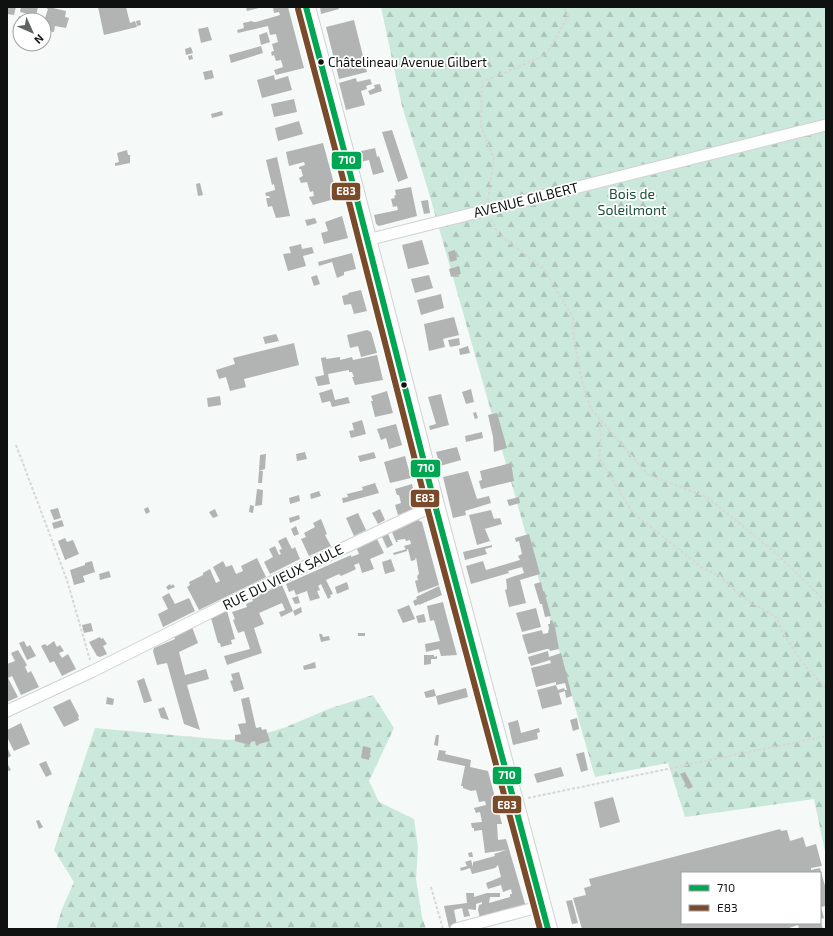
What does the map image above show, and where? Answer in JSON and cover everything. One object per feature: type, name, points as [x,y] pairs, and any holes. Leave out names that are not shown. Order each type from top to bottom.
[{"type":"main road","points":[[306,7],[435,505],[548,929]]},
{"type":"street","name":"AVENUE GILBERT","points":[[367,240],[826,125]]},
{"type":"street","name":"RUE DU VIEUX SAULE","points":[[7,711],[93,671],[259,588],[435,505]]},
{"type":"street","points":[[456,929],[542,906]]},
{"type":"path","points":[[563,7],[568,16],[546,55],[482,82],[481,126],[494,159],[487,210],[498,234],[544,269],[573,318],[574,339],[582,381],[591,409],[598,418],[648,475],[707,497],[777,554],[826,602]]},
{"type":"path","points":[[598,418],[601,440],[599,458],[633,513],[701,567],[720,576],[741,596],[776,617],[783,633],[802,662],[826,688]]},
{"type":"path","points":[[16,446],[67,580],[93,671]]},
{"type":"path","points":[[514,801],[826,736]]},
{"type":"path","points":[[431,887],[443,929]]},
{"type":"green space","name":"Bois de Soleilmont","points":[[381,7],[826,7],[826,856],[814,799],[685,817],[668,763],[595,777],[429,193],[402,106]]},
{"type":"green space","points":[[373,695],[394,728],[369,781],[379,802],[414,819],[418,847],[416,879],[422,917],[426,929],[56,929],[62,909],[74,882],[54,850],[95,728],[227,740],[252,738],[286,727],[331,708]]},
{"type":"building","points":[[7,7],[16,7],[15,12],[12,12],[12,15],[7,14]]},
{"type":"building","points":[[21,7],[38,7],[37,12],[20,12]]},
{"type":"building","points":[[44,7],[53,7],[66,11],[65,17],[69,18],[66,28],[55,26],[54,32],[52,32],[52,12],[47,12],[48,9]]},
{"type":"building","points":[[98,7],[126,7],[130,23],[135,21],[137,27],[104,35]]},
{"type":"building","points":[[246,7],[259,7],[259,8],[247,11]]},
{"type":"building","points":[[273,7],[288,7],[304,68],[276,75],[274,70],[283,67],[281,60],[276,61],[274,55],[272,56],[271,52],[274,51],[272,44],[278,42],[276,34],[270,35],[268,26],[238,33],[237,30],[244,28],[243,23],[252,21],[256,22],[280,15],[279,12],[274,13]]},
{"type":"building","points":[[320,7],[338,7],[339,9],[321,14]]},
{"type":"building","points":[[140,20],[141,25],[137,26],[136,21]]},
{"type":"building","points":[[354,20],[367,72],[339,79],[326,27]]},
{"type":"building","points":[[208,27],[212,40],[201,43],[198,29]]},
{"type":"building","points":[[267,32],[270,42],[261,45],[259,35]]},
{"type":"building","points":[[261,46],[263,53],[231,63],[229,55]]},
{"type":"building","points":[[191,47],[193,53],[186,55],[185,49]]},
{"type":"building","points":[[192,55],[193,59],[189,60],[188,56]]},
{"type":"building","points":[[212,70],[214,78],[205,80],[203,72]]},
{"type":"building","points":[[274,75],[275,80],[288,76],[292,90],[262,98],[257,80]]},
{"type":"building","points":[[356,78],[357,82],[370,79],[372,84],[366,86],[367,89],[361,91],[365,105],[346,110],[339,83]]},
{"type":"building","points":[[380,84],[382,91],[370,95],[368,91],[375,88],[374,85]]},
{"type":"building","points":[[294,99],[297,112],[274,117],[271,104]]},
{"type":"building","points":[[222,111],[223,115],[212,118],[211,114]]},
{"type":"building","points":[[299,121],[303,134],[278,141],[275,128]]},
{"type":"building","points":[[392,130],[408,178],[398,182],[382,132]]},
{"type":"building","points":[[323,143],[338,198],[313,205],[309,197],[314,196],[313,191],[310,192],[307,182],[301,183],[299,178],[303,176],[299,167],[305,165],[304,162],[289,166],[286,152]]},
{"type":"building","points":[[375,148],[377,157],[379,156],[384,172],[373,175],[369,160],[360,162],[357,152]]},
{"type":"building","points":[[127,150],[128,155],[130,155],[130,163],[115,166],[115,163],[119,162],[117,153]]},
{"type":"building","points":[[277,157],[290,216],[276,218],[272,206],[268,207],[266,198],[270,198],[269,196],[266,196],[265,193],[275,190],[274,184],[272,185],[266,160]]},
{"type":"building","points":[[200,183],[203,195],[198,196],[196,184]]},
{"type":"building","points":[[411,187],[417,216],[379,226],[376,224],[374,215],[398,210],[397,206],[393,207],[391,199],[395,198],[395,190]]},
{"type":"building","points":[[428,200],[430,213],[424,214],[421,201]]},
{"type":"building","points":[[342,216],[348,238],[324,244],[321,233],[328,231],[325,222]]},
{"type":"building","points":[[315,218],[317,223],[307,226],[305,220]]},
{"type":"building","points":[[422,240],[429,264],[408,269],[402,245]]},
{"type":"building","points":[[301,244],[302,249],[312,247],[314,253],[303,256],[306,266],[288,271],[283,254],[291,253],[289,247]]},
{"type":"building","points":[[455,250],[457,260],[450,262],[448,252]]},
{"type":"building","points":[[352,253],[356,269],[344,272],[344,275],[337,278],[332,262],[319,266],[318,262]]},
{"type":"building","points":[[459,266],[461,274],[451,277],[449,269]]},
{"type":"building","points":[[317,275],[320,284],[314,286],[311,277]]},
{"type":"building","points":[[429,275],[433,288],[415,293],[411,279]]},
{"type":"building","points":[[361,290],[367,311],[354,314],[351,304],[344,305],[342,296]]},
{"type":"building","points":[[441,294],[444,308],[421,315],[417,300]]},
{"type":"building","points":[[454,317],[459,335],[443,339],[445,347],[429,351],[424,324]]},
{"type":"building","points":[[367,330],[371,332],[377,353],[361,357],[358,346],[350,348],[347,335]]},
{"type":"building","points":[[276,334],[279,341],[265,344],[263,337]]},
{"type":"building","points":[[459,338],[460,345],[450,347],[448,340]]},
{"type":"building","points":[[294,343],[299,365],[244,379],[246,387],[230,391],[226,377],[219,379],[216,370],[235,364],[233,358]]},
{"type":"building","points":[[468,346],[470,353],[460,355],[459,349]]},
{"type":"building","points":[[377,355],[383,380],[355,385],[352,372],[349,372],[349,370],[328,374],[330,384],[318,386],[315,377],[324,375],[321,358],[326,357],[326,359],[340,357],[340,360],[352,357],[353,360]]},
{"type":"building","points":[[332,389],[335,400],[348,397],[350,403],[332,407],[330,401],[322,403],[319,393]]},
{"type":"building","points":[[471,389],[474,402],[466,404],[462,392]]},
{"type":"building","points":[[387,391],[393,413],[375,417],[371,396]]},
{"type":"building","points":[[441,394],[449,425],[430,430],[429,426],[436,424],[428,397]]},
{"type":"building","points":[[220,396],[221,405],[208,407],[207,398]]},
{"type":"building","points":[[476,412],[478,418],[475,419],[473,413]]},
{"type":"building","points":[[497,413],[507,448],[494,452],[493,437],[488,415]]},
{"type":"building","points":[[362,420],[366,434],[351,438],[349,431],[354,430],[352,423]]},
{"type":"building","points":[[396,424],[402,445],[389,449],[386,438],[381,440],[377,429]]},
{"type":"building","points":[[482,432],[483,438],[466,442],[465,436]]},
{"type":"building","points":[[457,447],[461,460],[440,466],[436,452]]},
{"type":"building","points":[[305,452],[307,459],[297,461],[296,454]]},
{"type":"building","points":[[374,452],[376,458],[360,462],[358,456]]},
{"type":"building","points":[[266,454],[265,469],[259,471],[260,455]]},
{"type":"building","points":[[405,456],[411,478],[390,483],[384,462]]},
{"type":"building","points":[[511,463],[514,481],[481,489],[479,481],[482,480],[480,471]]},
{"type":"building","points":[[259,471],[263,471],[262,483],[258,483]]},
{"type":"building","points":[[468,471],[477,499],[489,496],[491,503],[465,511],[466,515],[453,518],[443,477]]},
{"type":"building","points":[[375,483],[379,493],[343,503],[342,498],[348,497],[347,494],[363,490],[362,487]]},
{"type":"building","points":[[412,484],[418,507],[398,515],[395,505],[401,503],[399,495],[397,495],[395,489]]},
{"type":"building","points":[[257,489],[263,490],[262,505],[255,506]]},
{"type":"building","points":[[319,491],[321,496],[311,499],[310,494]]},
{"type":"building","points":[[299,495],[300,501],[290,504],[289,498]]},
{"type":"building","points":[[519,497],[520,503],[509,506],[507,500]]},
{"type":"building","points":[[250,505],[254,506],[253,513],[249,512]]},
{"type":"building","points":[[148,507],[150,512],[146,514],[144,509]]},
{"type":"building","points":[[58,508],[61,518],[54,520],[50,510]]},
{"type":"building","points":[[215,509],[218,516],[213,518],[209,512]]},
{"type":"building","points":[[380,509],[385,520],[378,524],[372,513]]},
{"type":"building","points":[[491,510],[494,519],[500,518],[502,524],[481,530],[485,529],[490,541],[477,545],[469,515]]},
{"type":"building","points":[[358,513],[366,530],[354,536],[346,518]]},
{"type":"building","points":[[299,515],[300,519],[290,523],[289,518]]},
{"type":"building","points":[[321,519],[327,534],[325,535],[331,546],[309,556],[301,539],[306,537],[304,533],[315,527],[313,523]]},
{"type":"building","points":[[62,520],[64,526],[54,529],[52,523]]},
{"type":"building","points":[[418,520],[422,522],[439,585],[418,593],[415,581],[418,580],[417,576],[419,574],[416,557],[415,560],[411,561],[408,549],[406,550],[404,546],[411,544],[410,540],[397,540],[398,542],[396,542],[392,532]]},
{"type":"building","points":[[296,526],[299,534],[294,536],[291,529]]},
{"type":"building","points":[[388,534],[393,545],[387,548],[382,537]]},
{"type":"building","points":[[529,534],[540,574],[520,580],[526,603],[509,607],[505,590],[507,589],[506,579],[524,573],[522,567],[508,571],[509,573],[471,584],[466,566],[483,561],[486,570],[520,560],[518,556],[522,554],[519,541],[516,542],[515,538]]},
{"type":"building","points":[[286,537],[292,549],[295,547],[300,559],[270,574],[264,562],[273,557],[269,549],[275,546],[279,555],[281,554],[279,550],[282,549],[278,541]]},
{"type":"building","points":[[65,538],[67,542],[73,540],[79,554],[65,560],[58,541]]},
{"type":"building","points":[[377,539],[384,553],[370,559],[374,569],[362,573],[359,563],[354,565],[356,569],[341,576],[339,574],[326,580],[333,594],[330,595],[331,597],[328,599],[321,584],[318,586],[320,590],[317,591],[320,598],[310,601],[307,591],[296,595],[294,590],[289,592],[286,584],[351,555],[351,557],[359,554],[357,549]]},
{"type":"building","points":[[492,545],[492,547],[485,549],[487,554],[465,560],[463,552]]},
{"type":"building","points":[[407,549],[407,551],[394,555],[393,553]]},
{"type":"building","points":[[257,558],[266,577],[199,610],[187,587],[190,585],[189,582],[203,575],[203,573],[210,569],[216,583],[220,581],[213,567],[223,561],[226,567],[232,565],[236,574],[243,571],[241,566]]},
{"type":"building","points":[[391,559],[395,571],[385,574],[382,562]]},
{"type":"building","points":[[92,561],[95,572],[83,576],[85,582],[74,585],[70,570]]},
{"type":"building","points":[[109,571],[111,577],[100,580],[99,574]]},
{"type":"building","points":[[347,582],[349,589],[337,594],[335,587]]},
{"type":"building","points":[[541,582],[551,616],[545,617],[542,604],[540,604],[534,584]]},
{"type":"building","points":[[170,584],[171,586],[173,584],[175,587],[168,590],[166,587]]},
{"type":"building","points":[[282,585],[293,611],[281,617],[279,612],[285,610],[282,603],[259,613],[264,624],[254,628],[262,653],[227,665],[224,656],[250,649],[244,631],[238,633],[233,620],[235,619],[232,612],[247,607],[246,604],[253,601],[252,598]]},
{"type":"building","points":[[439,586],[442,595],[415,606],[413,601],[417,599],[416,597]]},
{"type":"building","points":[[169,593],[175,604],[189,598],[195,611],[163,627],[158,614],[168,609],[162,597]]},
{"type":"building","points":[[298,596],[300,603],[295,604],[292,598]]},
{"type":"building","points":[[443,602],[457,655],[441,656],[439,649],[426,652],[425,644],[440,641],[434,620],[430,621],[427,606]]},
{"type":"building","points":[[409,605],[415,619],[403,623],[397,610]]},
{"type":"building","points":[[301,607],[302,612],[295,616],[293,611]]},
{"type":"building","points":[[536,608],[541,627],[522,632],[516,613]]},
{"type":"building","points":[[227,611],[235,639],[231,640],[232,644],[221,647],[220,643],[218,643],[211,618]]},
{"type":"building","points":[[424,614],[426,622],[418,623],[416,616]]},
{"type":"building","points":[[552,620],[555,627],[559,649],[550,651],[547,649],[528,654],[522,635],[542,630],[543,634],[548,633],[548,624],[550,624],[550,621]]},
{"type":"building","points":[[91,623],[93,631],[84,633],[82,625]]},
{"type":"building","points":[[192,627],[198,643],[179,652],[185,675],[206,669],[209,679],[187,685],[200,730],[184,724],[167,663],[157,665],[153,651],[154,648],[175,639],[174,636]]},
{"type":"building","points":[[358,633],[365,633],[365,636],[358,636]]},
{"type":"building","points":[[319,634],[322,634],[323,637],[329,636],[330,640],[321,642]]},
{"type":"building","points":[[100,637],[101,639],[103,638],[107,644],[103,646],[107,654],[100,657],[97,656],[89,642]]},
{"type":"building","points":[[24,641],[27,647],[30,645],[36,656],[27,660],[19,643]]},
{"type":"building","points":[[54,641],[57,647],[60,645],[64,651],[59,653],[62,658],[68,654],[76,669],[62,676],[54,661],[50,663],[41,646],[45,644],[47,646]]},
{"type":"building","points":[[18,650],[27,665],[25,667],[28,673],[31,671],[39,687],[21,695],[12,676],[8,678],[18,697],[7,702],[7,664],[15,661],[11,653]]},
{"type":"building","points":[[548,651],[549,657],[561,653],[572,696],[566,698],[565,691],[559,693],[562,704],[542,709],[537,690],[556,685],[556,682],[536,687],[531,668],[551,663],[550,660],[531,666],[528,657]],"holes":[[[565,683],[567,690],[564,688],[558,690],[556,685]]]},
{"type":"building","points":[[424,655],[434,655],[434,657],[437,656],[437,659],[431,659],[431,664],[424,665]]},
{"type":"building","points":[[315,662],[316,668],[304,670],[303,666]]},
{"type":"building","points":[[239,672],[244,689],[234,692],[230,681],[233,680],[231,674]]},
{"type":"building","points":[[144,678],[152,701],[144,703],[137,681]]},
{"type":"building","points":[[466,688],[468,697],[438,705],[436,696]]},
{"type":"building","points":[[434,689],[436,696],[426,698],[424,692]]},
{"type":"building","points":[[107,697],[114,699],[113,705],[106,704]]},
{"type":"building","points":[[249,697],[256,728],[261,727],[262,730],[266,729],[270,741],[256,746],[255,741],[251,742],[250,745],[235,741],[235,735],[241,734],[238,724],[246,723],[241,699]]},
{"type":"building","points":[[70,699],[79,716],[79,720],[64,727],[53,707]]},
{"type":"building","points":[[164,707],[169,720],[161,718],[158,709]]},
{"type":"building","points":[[577,718],[579,729],[573,731],[570,720]]},
{"type":"building","points":[[518,720],[521,733],[539,728],[540,732],[537,733],[538,739],[513,745],[508,723]]},
{"type":"building","points":[[21,723],[30,744],[14,751],[7,737],[7,730]]},
{"type":"building","points":[[436,735],[439,735],[438,746],[434,745]]},
{"type":"building","points":[[363,746],[371,748],[369,760],[361,758]]},
{"type":"building","points":[[7,747],[11,756],[7,758]]},
{"type":"building","points":[[439,750],[446,751],[445,754],[471,760],[470,767],[488,771],[502,824],[497,824],[498,840],[506,839],[526,907],[480,918],[478,910],[479,905],[482,904],[482,902],[476,904],[476,910],[468,909],[470,916],[464,917],[462,908],[454,910],[457,925],[449,928],[444,906],[467,903],[466,893],[474,893],[474,897],[487,893],[500,893],[500,897],[490,897],[489,903],[510,897],[510,894],[512,894],[511,889],[503,892],[501,885],[488,889],[486,883],[501,877],[498,865],[495,868],[472,874],[470,868],[461,871],[460,868],[467,866],[465,862],[471,860],[473,867],[473,862],[495,856],[494,854],[506,850],[485,853],[482,830],[474,831],[471,823],[482,822],[480,812],[476,813],[474,808],[486,805],[485,801],[479,802],[476,790],[471,791],[461,786],[465,766],[437,760]]},
{"type":"building","points":[[584,752],[588,770],[581,772],[576,754]]},
{"type":"building","points":[[46,761],[52,774],[46,777],[39,764]]},
{"type":"building","points":[[7,763],[11,770],[8,771],[7,771]]},
{"type":"building","points":[[561,767],[564,776],[537,783],[534,774]]},
{"type":"building","points":[[685,772],[693,787],[688,789],[680,774]]},
{"type":"building","points":[[613,797],[620,822],[600,828],[594,802]]},
{"type":"building","points":[[39,820],[43,827],[39,829],[36,821]]},
{"type":"building","points":[[780,829],[781,831],[787,830],[790,841],[803,837],[806,847],[816,844],[822,866],[811,868],[811,870],[820,868],[825,886],[826,885],[826,906],[821,907],[821,872],[681,872],[681,924],[821,923],[823,929],[799,929],[798,925],[786,929],[582,929],[573,898],[586,895],[584,888],[591,886],[589,879]]},
{"type":"building","points":[[472,852],[473,857],[469,857],[468,853]]},
{"type":"building","points":[[572,900],[578,923],[572,924],[566,901]]},
{"type":"building","points":[[821,907],[824,918],[821,919]]},
{"type":"transit line","name":"710","points":[[306,7],[435,505],[548,929]]},
{"type":"transit line","name":"E83","points":[[298,9],[427,507],[540,929]]},
{"type":"place","name":"Châtelineau Avenue Gilbert","points":[[321,62]]}]
